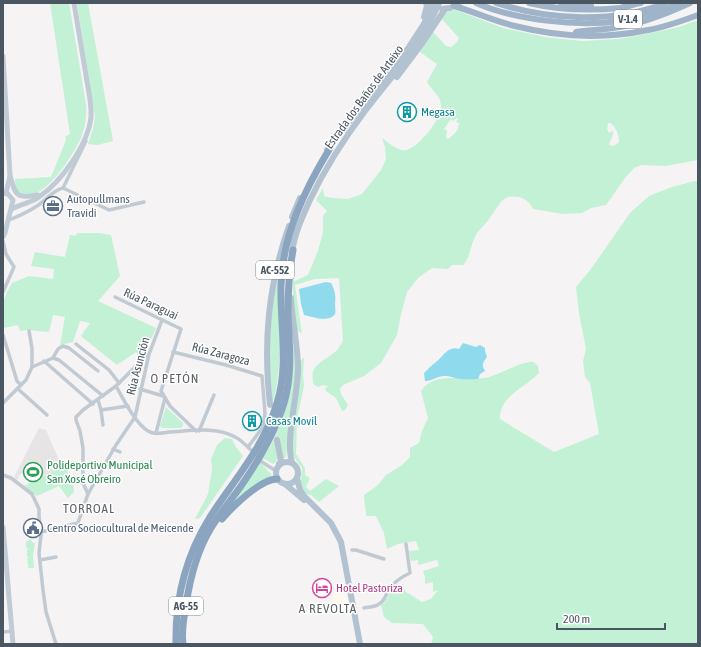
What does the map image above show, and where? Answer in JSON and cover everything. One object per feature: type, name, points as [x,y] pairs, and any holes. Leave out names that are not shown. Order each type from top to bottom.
[{"type":"highway","name":"V-1.4","points":[[476,3],[507,13],[544,20],[572,23],[618,21],[647,15],[681,3]]},
{"type":"highway","name":"V-1.4","points":[[496,3],[537,13],[603,17],[641,11],[666,3]]},
{"type":"highway","points":[[530,3],[541,6],[585,10],[616,8],[641,3]]},
{"type":"highway","points":[[561,3],[590,6],[638,4]]},
{"type":"highway","points":[[559,33],[614,28],[629,25],[660,16],[690,3]]},
{"type":"highway","points":[[456,4],[514,26],[530,30],[589,36],[649,30],[698,15]]},
{"type":"highway","name":"AG-55","points":[[176,644],[177,609],[182,580],[200,535],[210,517],[250,459],[271,420],[278,402],[283,368],[281,285],[284,255],[301,203],[319,167],[333,149]]},
{"type":"highway","name":"AG-55","points":[[183,644],[184,616],[188,588],[202,544],[269,441],[278,422],[284,402],[290,368],[288,287],[289,270],[293,250]]},
{"type":"highway","points":[[193,569],[212,534],[228,512],[247,494],[269,481],[277,479]]},
{"type":"main road","points":[[12,209],[38,198],[54,185],[71,162],[84,140],[90,122],[90,105],[74,3]]},
{"type":"main road","points":[[429,3],[441,7],[456,4]]},
{"type":"main road","name":"Estrada dos Baños de Arteixo","points":[[293,250],[308,205],[344,128],[418,28],[429,3]]},
{"type":"main road","name":"AC-552","points":[[265,378],[270,300],[274,274],[294,209],[302,192],[323,154],[333,149],[412,58],[441,7]]},
{"type":"main road","points":[[3,56],[10,176],[13,190],[17,194],[26,197],[38,195]]},
{"type":"main road","points":[[3,238],[12,209],[13,200],[11,196],[4,193],[10,176]]},
{"type":"main road","points":[[13,200],[26,200],[47,192]]},
{"type":"main road","name":"AC-552","points":[[293,250],[291,300],[298,366],[297,390],[289,449],[292,463],[297,468],[297,478],[300,490],[331,523],[341,542],[360,644]]},
{"type":"main road","points":[[265,378],[270,405]]},
{"type":"main road","points":[[277,440],[281,461],[276,471],[277,479]]},
{"type":"main road","points":[[280,464],[286,462],[292,463]]},
{"type":"main road","points":[[285,484],[292,483],[297,478]]},
{"type":"main road","name":"AC-552","points":[[277,479],[315,507]]},
{"type":"main road","points":[[3,527],[14,644]]},
{"type":"street","points":[[63,188],[83,149],[90,129],[90,122]]},
{"type":"street","points":[[9,220],[18,217],[37,206],[58,189],[63,188],[109,210],[144,202]]},
{"type":"street","points":[[3,241],[5,252],[14,267],[3,292]]},
{"type":"street","name":"Rúa Paraguai","points":[[114,297],[181,329],[161,391],[164,397],[156,433]]},
{"type":"street","name":"Rúa Asunción","points":[[135,417],[149,354],[162,320]]},
{"type":"street","points":[[3,403],[26,380],[32,367],[32,348],[29,331]]},
{"type":"street","points":[[3,335],[18,381],[21,385]]},
{"type":"street","points":[[76,344],[109,370],[135,417],[144,428],[150,432],[218,431],[235,437],[250,449],[263,427],[265,413],[265,378]]},
{"type":"street","points":[[53,358],[58,349],[63,346],[69,348],[98,371]]},
{"type":"street","name":"Rúa Zaragoza","points":[[173,352],[226,365],[265,378]]},
{"type":"street","points":[[88,494],[83,483],[82,438],[76,420],[79,414],[118,385],[149,354]]},
{"type":"street","points":[[32,367],[53,358],[59,360],[103,396]]},
{"type":"street","points":[[44,361],[93,404]]},
{"type":"street","points":[[18,389],[47,415]]},
{"type":"street","points":[[140,389],[164,397],[197,431]]},
{"type":"street","points":[[197,431],[214,395]]},
{"type":"street","points":[[98,400],[103,425]]},
{"type":"street","points":[[101,410],[128,406]]},
{"type":"street","points":[[41,532],[78,523],[88,494],[113,449],[135,417]]},
{"type":"street","points":[[113,449],[120,452]]},
{"type":"street","points":[[262,462],[276,471]]},
{"type":"street","points":[[3,475],[11,478],[34,497],[40,509],[40,560],[46,612],[56,644]]},
{"type":"street","points":[[364,608],[380,604],[384,600],[392,585],[404,575],[410,573],[406,544]]},
{"type":"street","points":[[352,550],[384,559]]},
{"type":"street","points":[[40,560],[56,557]]},
{"type":"street","points":[[3,632],[12,631]]},
{"type":"shaded area","points":[[39,428],[46,430],[62,467],[44,476],[37,464],[18,476],[19,478],[16,480],[14,477]]},
{"type":"shaded area","points":[[337,582],[339,591],[347,597],[351,617],[336,607],[332,600]]},
{"type":"green space","points":[[50,3],[69,3],[86,104],[85,123],[82,136],[76,147],[56,176],[39,192],[30,195],[22,195],[17,190],[15,179],[51,177],[66,140],[65,137],[70,134]]},
{"type":"green space","points":[[77,3],[88,3],[113,141],[97,145],[88,144],[95,117]]},
{"type":"green space","points":[[456,10],[503,28],[545,37],[582,41],[619,39],[679,27],[698,20],[698,160],[665,166],[641,165],[634,168],[606,205],[591,208],[582,213],[563,214],[533,209],[528,202],[521,198],[512,196],[504,199],[475,236],[470,253],[463,265],[452,265],[448,269],[432,268],[418,278],[407,292],[397,335],[381,363],[364,376],[343,385],[340,389],[341,394],[348,405],[345,410],[342,411],[336,398],[326,391],[325,389],[328,386],[323,385],[318,387],[314,385],[313,378],[315,367],[338,349],[343,341],[339,278],[315,279],[295,285],[302,334],[297,330],[293,296],[293,277],[295,281],[308,275],[318,251],[323,232],[323,216],[327,211],[316,200],[323,188],[324,196],[332,198],[348,199],[362,194],[381,170],[386,159],[385,147],[382,138],[400,150],[406,150],[417,144],[434,125],[438,118],[441,102],[427,82],[437,64],[420,52],[433,32],[446,46],[451,47],[457,42],[459,38],[441,18],[446,13]],"holes":[[[457,118],[458,119],[456,122],[459,123],[458,128],[448,139],[446,137],[447,131],[444,129],[451,119],[453,121]],[[608,123],[614,126],[618,134],[619,142],[614,146],[609,145],[613,131],[609,133],[607,129]]]},
{"type":"green space","points":[[698,181],[698,644],[431,644],[433,637],[423,624],[392,623],[384,617],[381,605],[385,602],[393,586],[400,590],[404,589],[406,592],[422,602],[431,599],[438,590],[433,592],[433,582],[425,584],[423,571],[439,566],[437,560],[418,565],[418,560],[411,561],[409,551],[419,550],[416,541],[398,544],[387,549],[384,533],[376,516],[366,516],[364,495],[378,485],[386,475],[402,465],[410,457],[410,448],[419,443],[422,431],[428,418],[421,391],[427,384],[435,380],[443,378],[471,379],[489,377],[518,365],[533,362],[538,366],[539,373],[508,398],[501,411],[500,419],[554,452],[599,434],[590,383],[585,377],[583,361],[586,349],[576,287],[591,269],[630,213],[649,196],[672,187]]},
{"type":"green space","points":[[77,233],[99,233],[111,235],[120,276],[98,301],[156,328],[140,359],[136,352],[117,365],[81,336],[90,323],[80,321],[73,342],[60,345],[65,317],[53,315],[49,332],[27,330],[20,331],[18,325],[3,328],[3,303],[12,283],[29,276],[53,279],[54,269],[31,266],[35,252],[65,257],[70,235],[76,236]]},
{"type":"green space","points":[[278,276],[280,357],[276,389],[272,405],[269,381],[270,315]]},
{"type":"green space","points":[[293,342],[296,368],[286,457],[278,458],[273,464],[264,459],[261,463],[271,474],[271,477],[231,505],[273,441],[278,429],[289,393]]},
{"type":"green space","points":[[304,357],[304,386],[297,419],[296,454],[305,468],[305,475],[310,478],[306,487],[310,491],[326,479],[339,486],[319,502],[311,495],[305,494],[301,481],[302,468],[293,456],[292,445],[300,362]]},
{"type":"green space","points":[[166,407],[183,423],[181,428],[162,428],[160,426]]},
{"type":"green space","points":[[225,438],[232,439],[243,456],[200,518],[195,519],[208,494],[212,469],[211,459],[217,445]]},
{"type":"green space","points":[[68,464],[68,481],[73,482],[74,492],[68,498],[59,486],[37,496],[24,486]]},
{"type":"green space","points":[[31,539],[32,542],[35,543],[33,556],[34,568],[28,568],[30,565],[28,565],[27,558],[30,557],[27,557],[27,550],[29,549],[26,548],[26,542]]},
{"type":"water","points":[[326,282],[331,283],[334,291],[335,314],[332,317],[325,319],[304,315],[299,289]]},
{"type":"water","points":[[463,343],[476,347],[480,345],[485,348],[487,357],[483,367],[485,371],[480,374],[478,379],[461,379],[443,376],[425,381],[424,373],[431,366],[446,352],[455,348],[459,349]]},
{"type":"place","name":"Megasa","points":[[407,112]]},
{"type":"place","name":"Autopullmans Travidi","points":[[53,206]]},
{"type":"place","name":"Casas Movil","points":[[252,421]]},
{"type":"place","name":"Polideportivo Municipal San Xosé Obreiro","points":[[33,472]]},
{"type":"place","name":"Centro Sociocultural de Meicende","points":[[33,528]]},
{"type":"place","name":"Hotel Pastoriza","points":[[322,588]]},
{"type":"district","name":"O PETÓN","points":[[175,378]]},
{"type":"district","name":"TORROAL","points":[[89,508]]},
{"type":"district","name":"A REVOLTA","points":[[328,608]]}]
